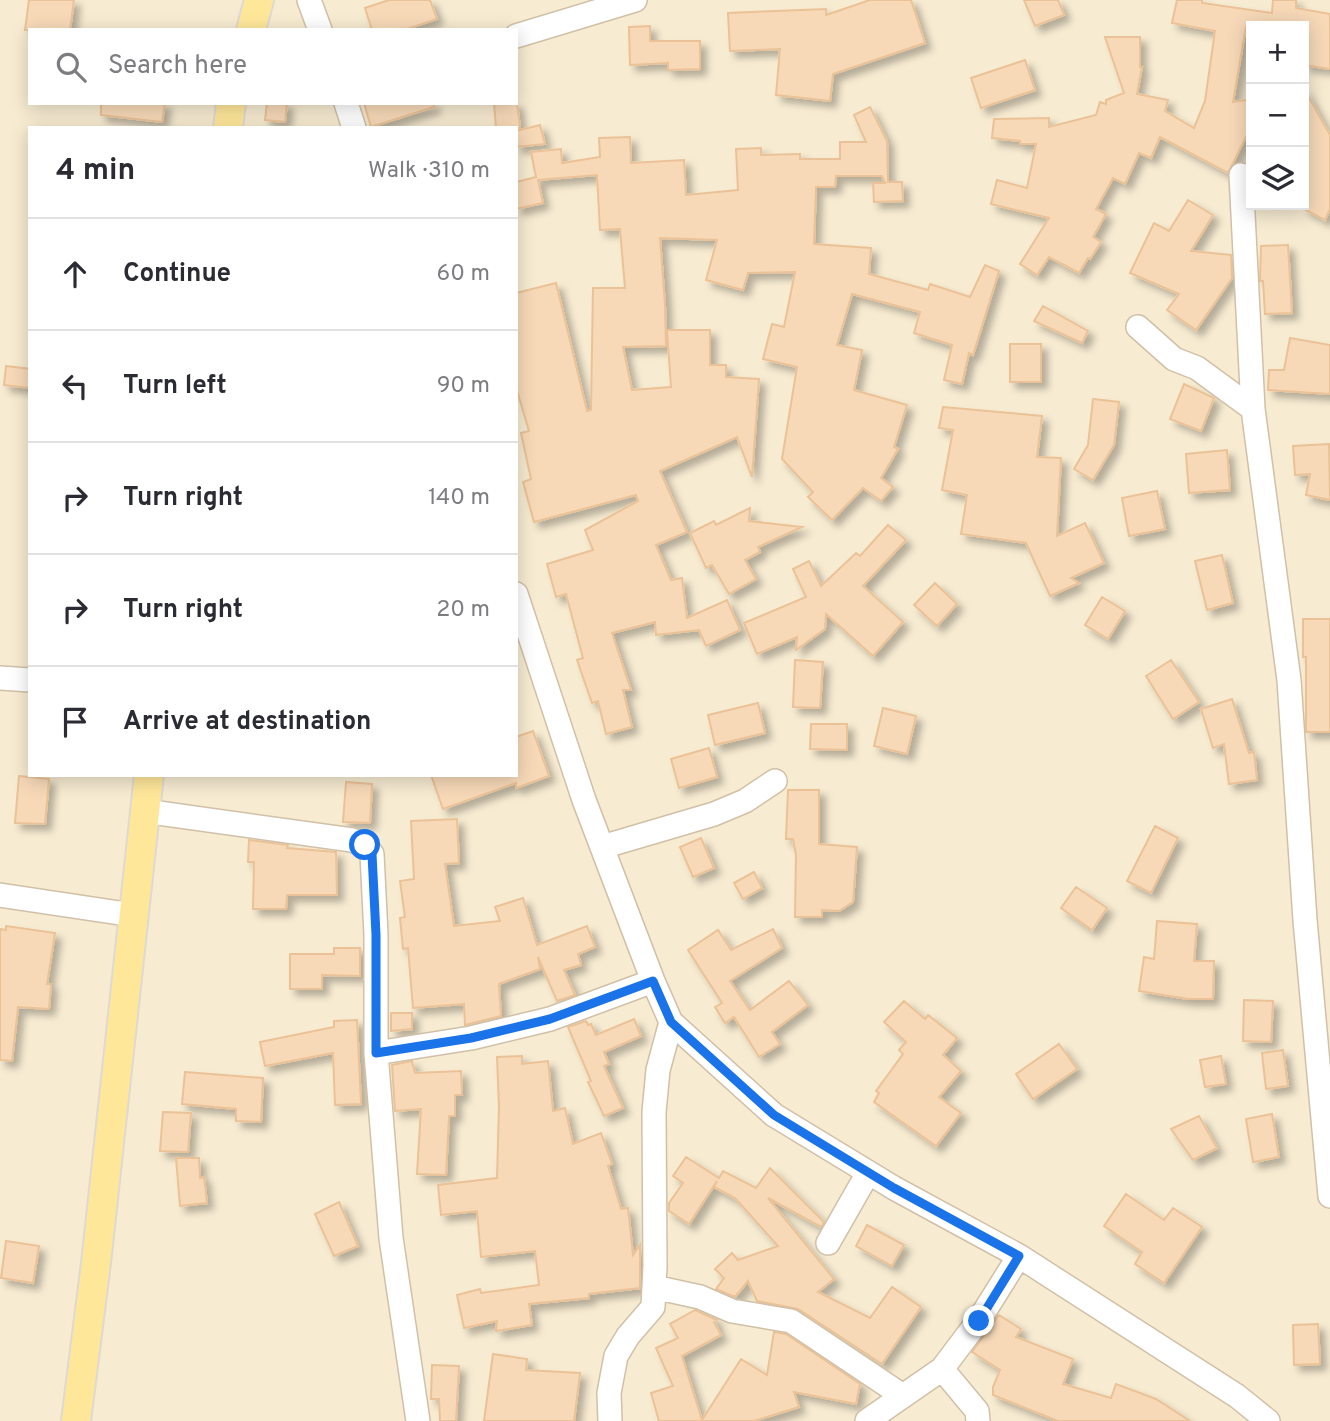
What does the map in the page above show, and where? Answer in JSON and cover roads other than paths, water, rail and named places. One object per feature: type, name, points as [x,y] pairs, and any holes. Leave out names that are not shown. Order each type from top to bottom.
[{"type":"main road","points":[[252,28],[259,0]]},
{"type":"main road","points":[[228,126],[231,105]]},
{"type":"main road","points":[[76,1421],[149,777]]},
{"type":"street","points":[[309,0],[319,28]]},
{"type":"street","points":[[518,35],[635,0]]},
{"type":"street","points":[[346,105],[353,126]]},
{"type":"street","points":[[1241,175],[1253,409],[1289,680],[1305,920],[1330,1196]]},
{"type":"street","points":[[1138,327],[1174,359],[1197,368],[1253,409]]},
{"type":"street","points":[[518,600],[602,847],[671,1022],[774,1115],[869,1173],[1019,1256],[1237,1396],[1268,1421]]},
{"type":"street","points":[[0,678],[28,680]]},
{"type":"street","points":[[602,847],[714,814],[745,800],[775,780]]},
{"type":"street","points":[[144,811],[352,840],[365,845],[372,854],[376,935],[376,1053],[391,1238],[418,1421]]},
{"type":"street","points":[[0,895],[133,915]]},
{"type":"street","points":[[376,1053],[471,1038],[550,1019],[653,981]]},
{"type":"street","points":[[610,1421],[609,1393],[616,1356],[628,1336],[653,1307],[654,1112],[658,1070],[671,1022]]},
{"type":"street","points":[[828,1243],[869,1173]]},
{"type":"street","points":[[867,1421],[942,1369],[979,1321],[1019,1256]]},
{"type":"street","points":[[654,1287],[700,1297],[732,1311],[791,1321],[903,1396]]},
{"type":"street","points":[[942,1369],[977,1411],[978,1421]]}]
